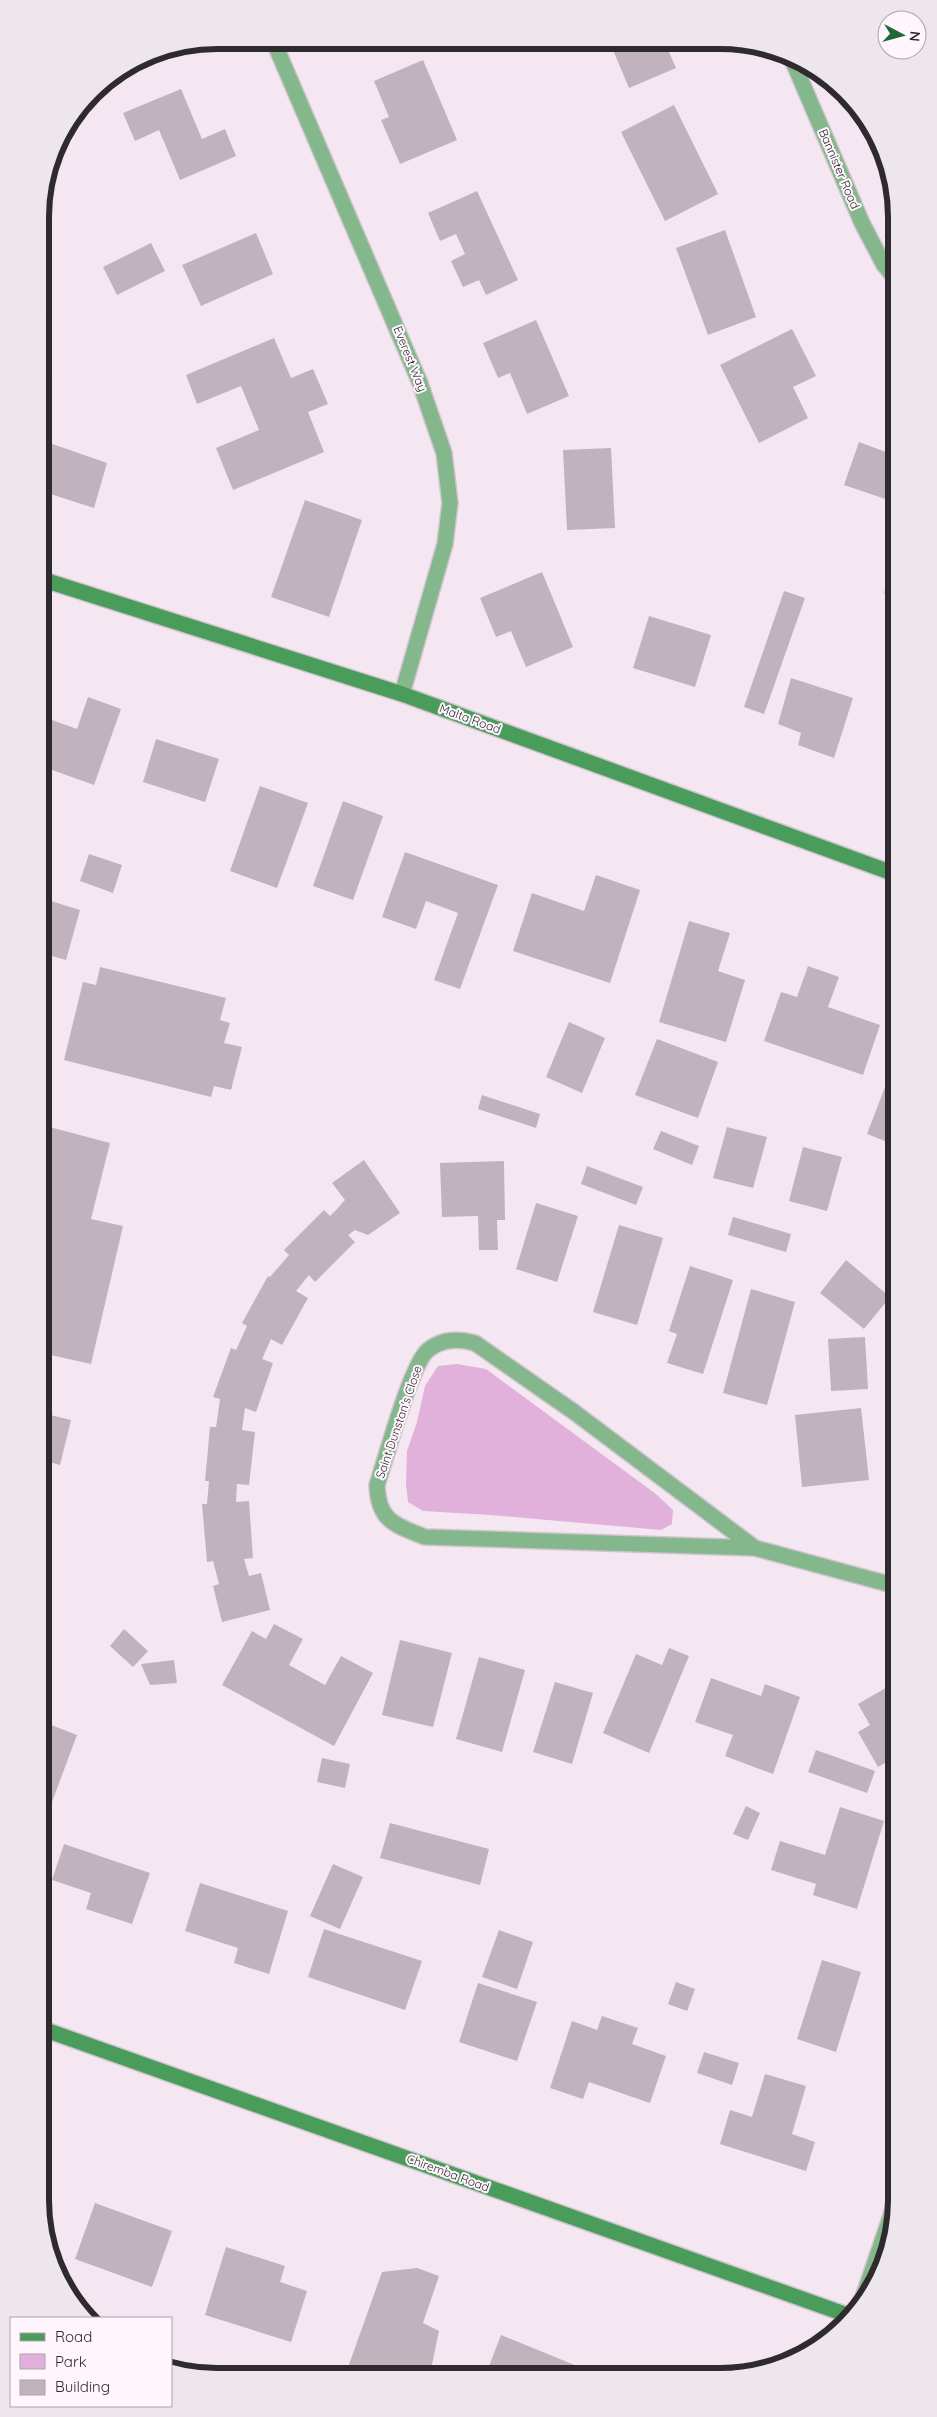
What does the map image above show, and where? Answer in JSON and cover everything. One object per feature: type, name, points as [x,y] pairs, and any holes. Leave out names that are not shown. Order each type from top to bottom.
[{"type":"street","name":"Everest Way","points":[[277,49],[416,374],[444,453],[450,503],[444,544],[402,694]]},
{"type":"street","name":"Bannister Road","points":[[795,67],[862,223],[888,270]]},
{"type":"street","name":"Malta Road","points":[[49,581],[402,694],[888,871]]},
{"type":"street","name":"Saint Dunstan's Close","points":[[755,1548],[574,1412],[476,1344],[459,1339],[444,1342],[428,1350],[416,1367],[377,1485],[378,1503],[386,1516],[398,1527],[426,1537],[755,1548],[888,1584]]},
{"type":"street","name":"Chiremba Road","points":[[49,2031],[844,2314]]},
{"type":"street","points":[[870,2277],[885,2233]]},
{"type":"green space","points":[[457,1364],[486,1369],[656,1494],[673,1510],[672,1524],[661,1530],[423,1511],[408,1502],[406,1484],[407,1451],[417,1422],[425,1386],[438,1366]]},
{"type":"building","points":[[613,49],[668,49],[676,68],[629,88]]},
{"type":"building","points":[[423,60],[457,140],[400,164],[381,120],[389,117],[374,81]]},
{"type":"building","points":[[181,89],[202,139],[225,129],[236,156],[180,180],[159,130],[135,141],[123,113]]},
{"type":"building","points":[[674,105],[718,194],[665,221],[621,132]]},
{"type":"building","points":[[477,191],[518,280],[486,295],[479,280],[463,287],[451,261],[465,254],[456,234],[440,241],[428,213]]},
{"type":"building","points":[[725,230],[756,317],[708,335],[676,248]]},
{"type":"building","points":[[256,233],[273,274],[201,306],[182,265]]},
{"type":"building","points":[[151,243],[165,271],[117,295],[103,267]]},
{"type":"building","points":[[536,320],[569,396],[527,414],[510,373],[498,378],[483,343]]},
{"type":"building","points":[[792,329],[816,376],[793,387],[808,418],[759,443],[720,365]]},
{"type":"building","points":[[274,338],[291,378],[313,369],[328,404],[308,412],[324,452],[233,490],[216,448],[259,430],[241,386],[197,404],[186,375]]},
{"type":"building","points":[[859,442],[888,453],[888,500],[844,485]]},
{"type":"building","points":[[49,443],[107,463],[94,508],[49,494]]},
{"type":"building","points":[[611,448],[615,528],[567,530],[563,450]]},
{"type":"building","points":[[305,500],[362,520],[329,617],[271,597]]},
{"type":"building","points":[[542,572],[573,647],[526,667],[511,631],[496,637],[480,598]]},
{"type":"building","points":[[888,581],[888,594],[884,593]]},
{"type":"building","points":[[784,591],[805,598],[764,714],[744,707]]},
{"type":"building","points":[[649,616],[711,635],[695,687],[633,668]]},
{"type":"building","points":[[791,678],[853,698],[834,758],[798,745],[801,733],[778,724]]},
{"type":"building","points":[[88,697],[121,709],[94,785],[49,769],[49,719],[77,729]]},
{"type":"building","points":[[156,739],[219,759],[205,802],[143,782]]},
{"type":"building","points":[[260,786],[308,803],[277,888],[230,871]]},
{"type":"building","points":[[343,801],[383,816],[353,900],[313,886]]},
{"type":"building","points":[[405,852],[498,885],[460,989],[434,980],[458,913],[426,901],[416,929],[382,917]]},
{"type":"building","points":[[89,854],[122,865],[113,893],[80,881]]},
{"type":"building","points":[[596,875],[640,890],[610,983],[513,951],[532,893],[584,911]]},
{"type":"building","points":[[49,900],[80,910],[66,960],[49,955]]},
{"type":"building","points":[[689,921],[730,933],[718,971],[745,980],[726,1042],[659,1022]]},
{"type":"building","points":[[808,966],[839,977],[828,1007],[880,1025],[863,1075],[764,1041],[781,992],[797,997]]},
{"type":"building","points":[[100,967],[226,998],[220,1020],[230,1023],[224,1043],[242,1047],[231,1090],[214,1086],[211,1097],[64,1060],[83,982],[96,985]]},
{"type":"building","points":[[569,1022],[605,1038],[582,1093],[546,1077]]},
{"type":"building","points":[[657,1039],[718,1062],[698,1118],[635,1095]]},
{"type":"building","points":[[888,1079],[888,1142],[867,1134]]},
{"type":"building","points":[[482,1095],[540,1114],[536,1128],[478,1109]]},
{"type":"building","points":[[49,1127],[110,1143],[91,1219],[123,1226],[91,1364],[49,1355]]},
{"type":"building","points":[[727,1127],[767,1137],[753,1188],[713,1178]]},
{"type":"building","points":[[661,1131],[699,1146],[692,1165],[653,1149]]},
{"type":"building","points":[[803,1147],[842,1157],[827,1211],[789,1201]]},
{"type":"building","points":[[364,1160],[400,1213],[368,1235],[355,1230],[348,1235],[355,1242],[315,1282],[309,1275],[296,1291],[308,1298],[282,1345],[271,1339],[262,1359],[273,1363],[256,1412],[245,1408],[242,1430],[255,1432],[249,1485],[237,1484],[236,1502],[249,1501],[253,1558],[244,1559],[249,1576],[261,1573],[270,1610],[222,1622],[213,1586],[219,1584],[213,1561],[207,1562],[202,1504],[207,1504],[209,1481],[205,1481],[210,1427],[216,1427],[220,1399],[213,1397],[231,1348],[236,1350],[247,1326],[242,1323],[268,1276],[270,1277],[289,1255],[284,1250],[324,1210],[330,1216],[345,1200],[332,1183]]},
{"type":"building","points":[[504,1161],[505,1220],[497,1220],[498,1250],[479,1250],[478,1216],[442,1217],[440,1163]]},
{"type":"building","points":[[587,1166],[643,1187],[636,1205],[581,1184]]},
{"type":"building","points":[[536,1203],[578,1216],[557,1282],[516,1269]]},
{"type":"building","points":[[733,1217],[791,1234],[786,1252],[728,1235]]},
{"type":"building","points":[[619,1225],[663,1238],[637,1325],[593,1312]]},
{"type":"building","points":[[846,1260],[888,1295],[888,1299],[864,1329],[820,1293]]},
{"type":"building","points":[[690,1266],[733,1280],[703,1374],[667,1363],[677,1334],[669,1331]]},
{"type":"building","points":[[751,1289],[795,1302],[767,1405],[723,1393]]},
{"type":"building","points":[[865,1337],[868,1389],[831,1391],[828,1339]]},
{"type":"building","points":[[861,1408],[869,1480],[802,1487],[795,1415]]},
{"type":"building","points":[[49,1415],[71,1420],[60,1465],[49,1462]]},
{"type":"building","points":[[274,1624],[303,1639],[289,1665],[325,1685],[341,1656],[373,1673],[334,1746],[222,1685],[252,1631],[266,1639]]},
{"type":"building","points":[[124,1629],[148,1651],[133,1667],[110,1646]]},
{"type":"building","points":[[400,1640],[452,1653],[433,1727],[382,1715]]},
{"type":"building","points":[[669,1648],[689,1656],[649,1753],[603,1733],[636,1654],[662,1665]]},
{"type":"building","points":[[479,1657],[525,1670],[502,1752],[456,1739]]},
{"type":"building","points":[[174,1660],[177,1683],[150,1685],[141,1664]]},
{"type":"building","points":[[711,1678],[761,1696],[765,1684],[800,1697],[773,1774],[725,1756],[733,1735],[695,1722]]},
{"type":"building","points":[[555,1682],[593,1693],[572,1764],[533,1752]]},
{"type":"building","points":[[888,1687],[888,1761],[878,1767],[858,1732],[870,1725],[858,1704]]},
{"type":"building","points":[[49,1724],[77,1735],[49,1810]]},
{"type":"building","points":[[816,1750],[875,1771],[867,1793],[808,1772]]},
{"type":"building","points":[[322,1758],[350,1764],[345,1788],[317,1782]]},
{"type":"building","points":[[746,1806],[760,1813],[748,1840],[733,1834]]},
{"type":"building","points":[[840,1807],[884,1821],[857,1909],[813,1895],[816,1884],[771,1870],[780,1841],[825,1855]]},
{"type":"building","points":[[390,1823],[489,1849],[480,1885],[380,1858]]},
{"type":"building","points":[[64,1844],[150,1873],[132,1924],[86,1909],[91,1893],[52,1880]]},
{"type":"building","points":[[333,1864],[363,1877],[340,1929],[310,1916]]},
{"type":"building","points":[[200,1883],[288,1911],[269,1974],[234,1963],[238,1948],[185,1931]]},
{"type":"building","points":[[324,1929],[422,1961],[405,2010],[308,1977]]},
{"type":"building","points":[[499,1930],[533,1942],[517,1989],[482,1977]]},
{"type":"building","points":[[822,1960],[861,1972],[836,2052],[797,2039]]},
{"type":"building","points":[[676,1982],[695,1989],[687,2011],[668,2004]]},
{"type":"building","points":[[478,1983],[537,2002],[517,2061],[459,2042]]},
{"type":"building","points":[[602,2016],[638,2028],[632,2044],[666,2056],[650,2103],[589,2082],[583,2099],[550,2088],[572,2021],[597,2030]]},
{"type":"building","points":[[704,2052],[739,2063],[732,2085],[697,2073]]},
{"type":"building","points":[[765,2074],[806,2086],[792,2134],[815,2142],[806,2171],[720,2144],[730,2110],[752,2117]]},
{"type":"building","points":[[95,2203],[172,2231],[152,2287],[75,2259]]},
{"type":"building","points":[[226,2247],[285,2266],[280,2282],[307,2291],[291,2342],[205,2315]]},
{"type":"building","points":[[417,2268],[439,2276],[423,2323],[439,2331],[431,2368],[348,2368],[382,2272]]},
{"type":"building","points":[[501,2335],[577,2366],[576,2368],[488,2368]]}]
